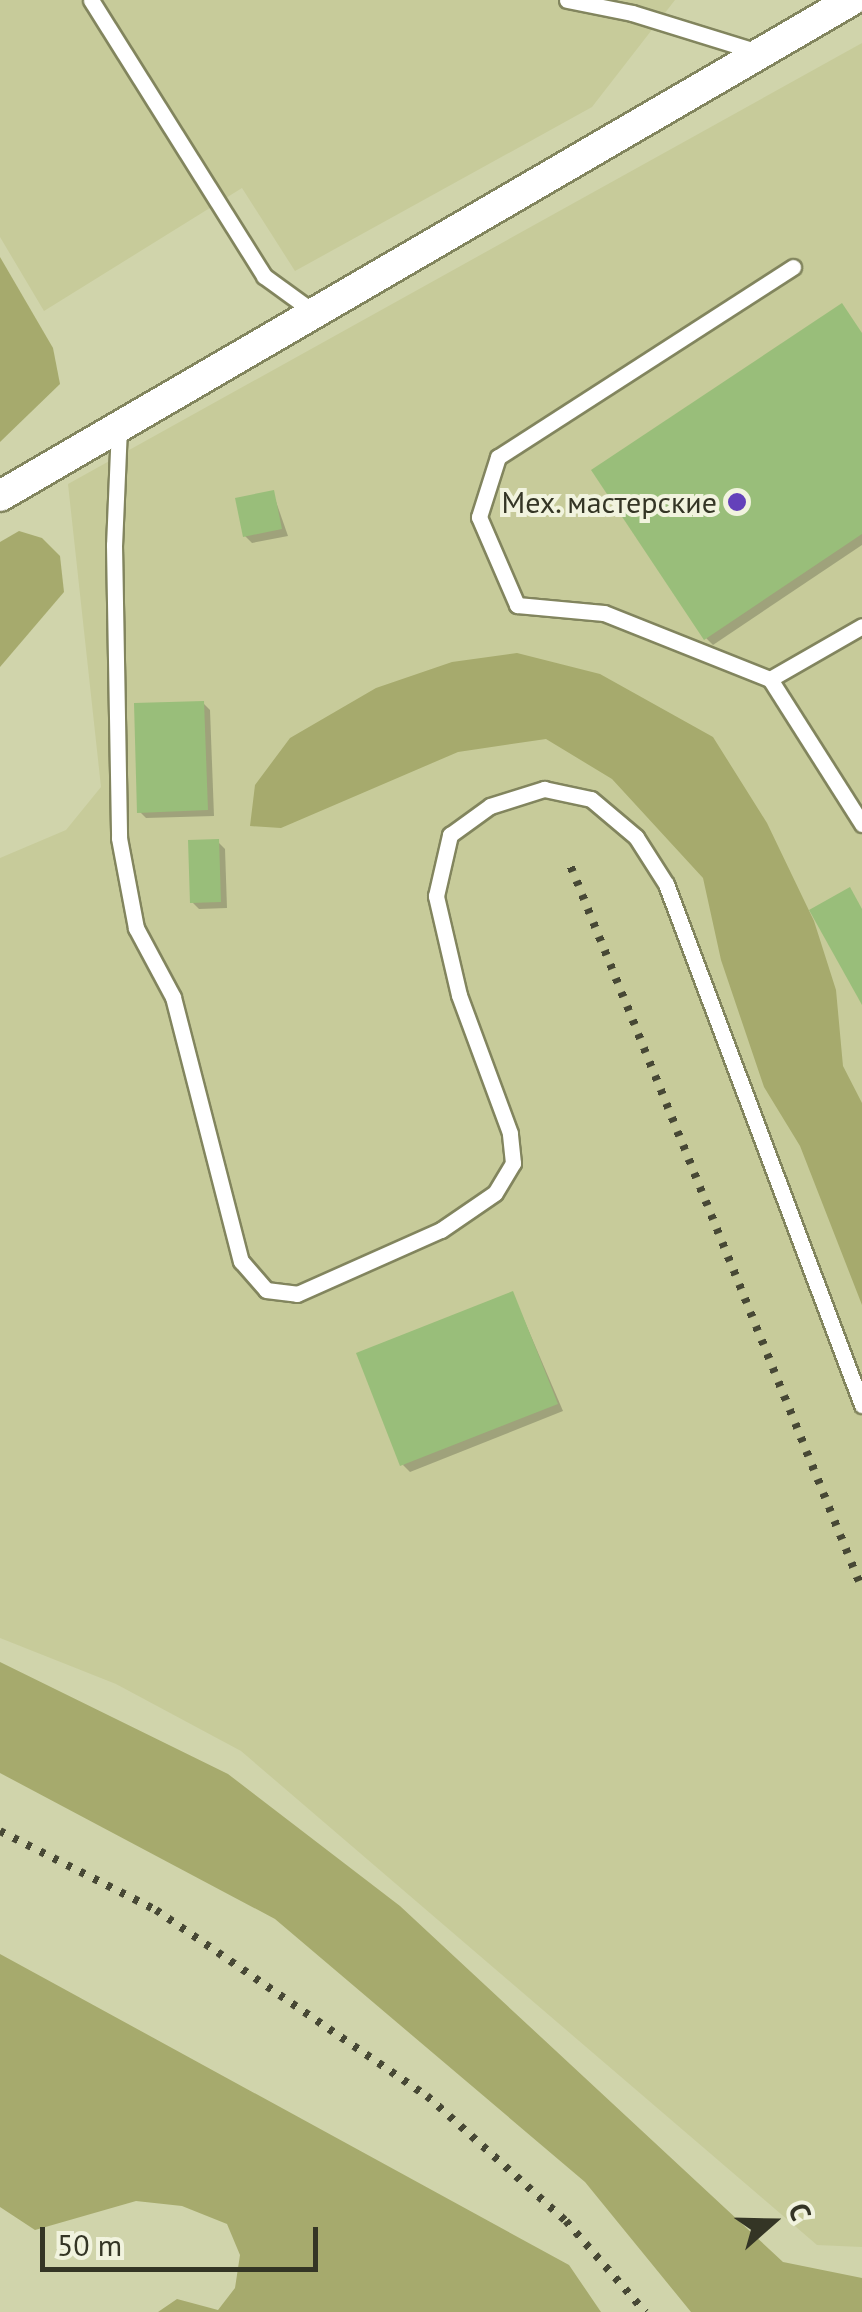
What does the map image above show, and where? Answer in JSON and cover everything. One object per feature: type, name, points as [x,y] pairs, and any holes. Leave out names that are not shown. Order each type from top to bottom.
[{"type":"street","points":[[0,496],[852,0]]},
{"type":"lane","points":[[91,0],[264,276],[315,313]]},
{"type":"lane","points":[[567,0],[632,12],[762,54]]},
{"type":"lane","points":[[794,267],[498,457],[479,518],[517,605],[604,613],[770,679],[862,824]]},
{"type":"lane","points":[[119,427],[114,545],[120,838],[136,928],[173,997],[240,1261],[266,1290],[297,1294],[440,1230],[495,1193],[514,1164],[510,1133],[458,995],[436,896],[450,836],[490,806],[544,789],[590,798],[636,836],[666,884],[862,1405]]},
{"type":"lane","points":[[770,679],[862,626]]},
{"type":"shaded area","points":[[0,0],[675,0],[592,107],[295,271],[242,188],[44,311],[0,237]]},
{"type":"shaded area","points":[[862,43],[862,2247],[817,2245],[241,1751],[116,1684],[0,1638],[0,858],[66,830],[101,787],[68,484]]},
{"type":"shaded area","points":[[0,257],[53,348],[60,384],[0,442]]},
{"type":"shaded area","points":[[19,531],[42,538],[60,556],[64,592],[0,667],[0,542]]},
{"type":"shaded area","points":[[517,653],[600,674],[713,737],[767,823],[814,921],[836,990],[843,1066],[862,1103],[862,1305],[800,1146],[764,1087],[721,960],[703,878],[612,779],[546,739],[458,752],[281,828],[250,826],[255,785],[290,738],[376,688],[452,662]]},
{"type":"shaded area","points":[[0,1662],[228,1774],[400,1906],[783,2262],[862,2278],[862,2312],[691,2312],[585,2182],[275,1919],[0,1773]]},
{"type":"shaded area","points":[[0,1954],[569,2265],[601,2312],[158,2312],[177,2299],[218,2310],[235,2288],[240,2255],[227,2224],[182,2206],[136,2201],[35,2230],[0,2207]]},
{"type":"building","name":"Мех. мастерские","points":[[842,303],[862,333],[862,534],[704,640],[591,470]]},
{"type":"building","points":[[274,490],[282,529],[243,537],[235,498]]},
{"type":"building","points":[[204,701],[208,810],[137,813],[134,703]]},
{"type":"building","points":[[219,839],[221,902],[190,903],[188,840]]},
{"type":"building","points":[[850,887],[862,909],[862,1005],[809,910]]},
{"type":"building","points":[[513,1291],[558,1404],[400,1466],[356,1353]]},
{"type":"railway","points":[[571,867],[862,1589]]},
{"type":"railway","points":[[0,1831],[156,1910],[427,2096],[566,2221],[645,2312]]},
{"type":"place","name":"Мех. мастерские","points":[[737,502]]}]
